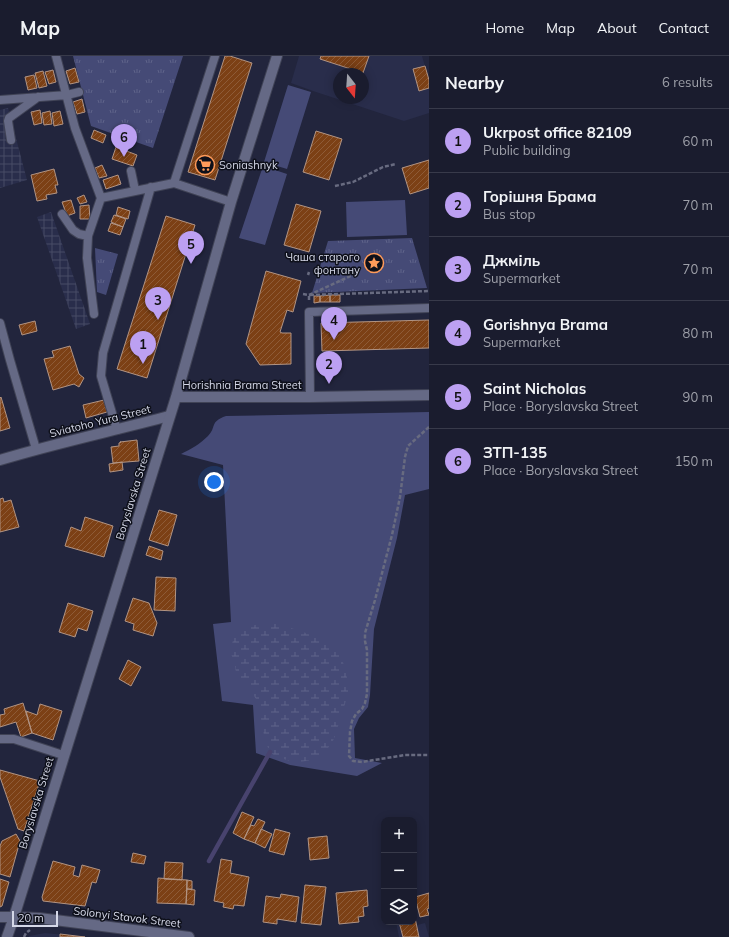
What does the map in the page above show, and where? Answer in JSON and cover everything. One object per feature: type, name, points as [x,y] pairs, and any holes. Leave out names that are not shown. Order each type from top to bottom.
[{"type":"street","name":"Boryslavska Street","points":[[7,937],[176,397],[231,202],[277,56]]},
{"type":"street","name":"Horishnia Brama Street","points":[[176,397],[310,398],[429,395]]},
{"type":"street","name":"Sviatoho Yura Street","points":[[0,460],[36,449],[169,416]]},
{"type":"street","name":"Solonyi Stavok Street","points":[[0,917],[40,918],[189,937]]},
{"type":"lane","points":[[56,56],[75,128],[101,198],[88,236],[87,258],[94,314]]},
{"type":"lane","points":[[174,183],[215,56]]},
{"type":"lane","points":[[0,100],[67,95],[79,92]]},
{"type":"lane","points":[[11,140],[8,121],[9,118],[39,97]]},
{"type":"lane","points":[[131,171],[135,190]]},
{"type":"lane","points":[[101,198],[174,183],[231,202]]},
{"type":"lane","points":[[117,430],[101,376],[103,353],[151,187]]},
{"type":"lane","points":[[62,214],[73,230],[79,234],[88,236]]},
{"type":"lane","points":[[310,398],[309,312],[429,308]]},
{"type":"lane","points":[[0,323],[36,449]]},
{"type":"lane","points":[[0,739],[14,739],[64,755]]},
{"type":"path","points":[[335,186],[353,182],[383,167],[396,164]]},
{"type":"path","points":[[309,295],[357,273]]},
{"type":"path","points":[[303,294],[429,290]]},
{"type":"path","points":[[429,427],[408,446],[405,457],[400,497],[392,535],[365,633],[367,650],[365,703],[352,721],[349,756],[353,761],[362,762],[405,755],[429,755]]},
{"type":"shaded area","points":[[299,56],[422,56],[429,80],[429,113],[404,121],[352,104],[369,104],[369,68],[333,68],[333,98],[291,83]]},
{"type":"shaded area","points":[[8,108],[27,180],[0,188],[0,110]]},
{"type":"shaded area","points":[[51,212],[90,324],[76,329],[37,217]]},
{"type":"shaded area","points":[[425,923],[429,937],[399,937],[397,925],[417,925]]},
{"type":"shaded area","points":[[45,933],[85,937],[29,937]]},
{"type":"green space","points":[[73,56],[183,56],[153,148],[91,126]]},
{"type":"green space","points":[[288,85],[311,92],[287,169],[264,162]]},
{"type":"green space","points":[[263,166],[287,174],[265,245],[239,238]]},
{"type":"green space","points":[[405,200],[407,235],[347,237],[346,202]]},
{"type":"green space","points":[[412,238],[427,288],[312,293],[328,241]]},
{"type":"green space","points":[[95,248],[118,254],[106,295],[97,292]]},
{"type":"green space","points":[[429,412],[429,489],[405,495],[397,538],[374,629],[368,707],[359,718],[354,729],[355,758],[382,763],[357,776],[290,765],[256,753],[253,705],[222,701],[213,624],[231,622],[223,465],[181,454],[205,439],[211,433],[217,420],[226,416]]},
{"type":"green space","points":[[276,623],[332,644],[342,659],[346,672],[348,694],[335,736],[332,743],[324,753],[313,760],[299,762],[290,761],[275,756],[270,752],[265,741],[258,702],[250,690],[237,679],[230,650],[236,631],[255,625]]},
{"type":"building","points":[[225,56],[230,56],[252,63],[215,180],[188,172]]},
{"type":"building","points":[[321,56],[369,56],[365,68],[348,68],[320,59]]},
{"type":"building","points":[[425,66],[429,80],[429,88],[419,91],[413,69]]},
{"type":"building","points":[[75,68],[79,82],[70,84],[66,71]]},
{"type":"building","points":[[53,70],[56,82],[49,84],[45,72]]},
{"type":"building","points":[[43,71],[47,86],[39,88],[35,73]]},
{"type":"building","points":[[34,75],[37,88],[28,90],[25,77]]},
{"type":"building","points":[[82,99],[85,112],[77,114],[73,102]]},
{"type":"building","points":[[40,110],[42,123],[34,125],[31,112]]},
{"type":"building","points":[[50,111],[52,124],[44,125],[42,113]]},
{"type":"building","points":[[60,111],[63,124],[54,126],[52,113]]},
{"type":"building","points":[[94,130],[106,135],[103,143],[91,138]]},
{"type":"building","points":[[316,131],[342,139],[329,180],[303,172]]},
{"type":"building","points":[[116,147],[137,155],[133,166],[112,159]]},
{"type":"building","points":[[429,160],[429,188],[410,194],[402,168]]},
{"type":"building","points":[[102,165],[107,176],[99,178],[95,168]]},
{"type":"building","points":[[54,169],[58,185],[55,185],[57,193],[46,195],[47,199],[37,201],[31,175]]},
{"type":"building","points":[[118,175],[121,184],[106,189],[103,180]]},
{"type":"building","points":[[84,195],[87,202],[80,204],[77,198]]},
{"type":"building","points":[[71,200],[75,213],[67,216],[62,202]]},
{"type":"building","points":[[296,204],[321,211],[309,252],[284,245]]},
{"type":"building","points":[[89,205],[90,219],[80,219],[80,206]]},
{"type":"building","points":[[118,207],[130,211],[128,219],[116,215]]},
{"type":"building","points":[[114,215],[126,219],[123,227],[111,222]]},
{"type":"building","points":[[166,216],[195,225],[147,378],[117,369]]},
{"type":"building","points":[[111,223],[123,227],[120,235],[108,231]]},
{"type":"building","points":[[266,271],[301,281],[293,312],[287,310],[280,332],[291,333],[291,364],[260,365],[246,344]]},
{"type":"building","points":[[330,295],[340,295],[340,302],[330,302]]},
{"type":"building","points":[[330,295],[330,302],[320,302],[320,296]]},
{"type":"building","points":[[314,296],[320,296],[320,302],[314,303]]},
{"type":"building","points":[[429,320],[429,348],[322,351],[321,323]]},
{"type":"building","points":[[35,321],[37,331],[22,335],[19,325]]},
{"type":"building","points":[[70,346],[79,374],[84,378],[79,387],[74,384],[53,390],[44,359],[54,357],[52,351]]},
{"type":"building","points":[[1,397],[10,428],[0,431],[0,398]]},
{"type":"building","points":[[104,400],[107,412],[86,418],[83,405]]},
{"type":"building","points":[[137,440],[139,461],[113,463],[111,447],[119,446],[120,442]]},
{"type":"building","points":[[122,462],[123,470],[110,472],[109,464]]},
{"type":"building","points":[[3,498],[4,502],[11,500],[19,527],[0,532],[0,499]]},
{"type":"building","points":[[159,510],[177,515],[168,546],[149,540]]},
{"type":"building","points":[[85,517],[113,526],[104,557],[65,546],[71,527],[81,531]]},
{"type":"building","points":[[149,546],[163,551],[161,560],[146,555]]},
{"type":"building","points":[[156,577],[176,578],[175,611],[154,610]]},
{"type":"building","points":[[133,598],[149,603],[157,623],[153,636],[133,630],[134,624],[125,621]]},
{"type":"building","points":[[68,603],[93,611],[87,631],[78,628],[75,637],[59,632]]},
{"type":"building","points":[[128,660],[141,667],[131,686],[119,679]]},
{"type":"building","points":[[23,703],[32,733],[21,737],[16,722],[0,727],[0,715],[5,714],[4,709]]},
{"type":"building","points":[[40,704],[62,711],[53,740],[32,733],[26,711],[37,715]]},
{"type":"building","points":[[0,770],[40,781],[24,831],[18,829],[0,777]]},
{"type":"building","points":[[242,812],[254,817],[244,839],[233,833]]},
{"type":"building","points":[[258,819],[265,822],[255,843],[244,839],[251,825],[254,826]]},
{"type":"building","points":[[261,829],[272,834],[265,848],[255,843]]},
{"type":"building","points":[[275,829],[290,833],[284,855],[269,851]]},
{"type":"building","points":[[16,834],[20,841],[10,877],[0,874],[0,846],[2,841]]},
{"type":"building","points":[[327,836],[329,858],[310,860],[308,838]]},
{"type":"building","points":[[133,853],[146,856],[144,864],[131,862]]},
{"type":"building","points":[[221,859],[232,861],[230,873],[249,877],[244,906],[234,905],[233,909],[223,907],[224,903],[214,901]]},
{"type":"building","points":[[53,861],[75,867],[73,875],[79,877],[82,865],[100,870],[96,883],[92,882],[85,906],[43,901],[42,897]]},
{"type":"building","points":[[165,862],[183,863],[182,880],[164,879]]},
{"type":"building","points":[[158,878],[187,880],[186,904],[157,903]]},
{"type":"building","points":[[0,879],[9,882],[2,906],[0,907]]},
{"type":"building","points":[[187,880],[192,881],[192,889],[187,889]]},
{"type":"building","points":[[305,885],[326,887],[321,925],[301,923]]},
{"type":"building","points":[[187,889],[195,890],[194,905],[186,904]]},
{"type":"building","points":[[367,890],[368,906],[363,907],[364,916],[358,917],[359,922],[339,924],[336,893]]},
{"type":"building","points":[[429,893],[429,908],[427,909],[429,915],[420,917],[417,905],[417,896]]},
{"type":"building","points":[[281,894],[299,897],[296,922],[277,919],[277,924],[263,922],[266,896],[280,898]]},
{"type":"building","points":[[400,925],[416,925],[419,937],[403,937]]},
{"type":"building","points":[[60,934],[85,937],[60,937]]},
{"type":"waterway","points":[[209,861],[270,752]]},
{"type":"place","name":"ЗТП-135","points":[[124,157]]},
{"type":"place","name":"Soniashnyk","points":[[205,165]]},
{"type":"place","name":"Чаша старого фонтану","points":[[374,263]]},
{"type":"place","name":"Saint Nicholas","points":[[191,264]]},
{"type":"place","name":"Джміль","points":[[158,320]]},
{"type":"place","name":"Gorishnya Brama","points":[[334,340]]},
{"type":"place","name":"Ukrpost office 82109","points":[[143,364]]},
{"type":"place","name":"Горішня Брама","points":[[329,384]]}]
